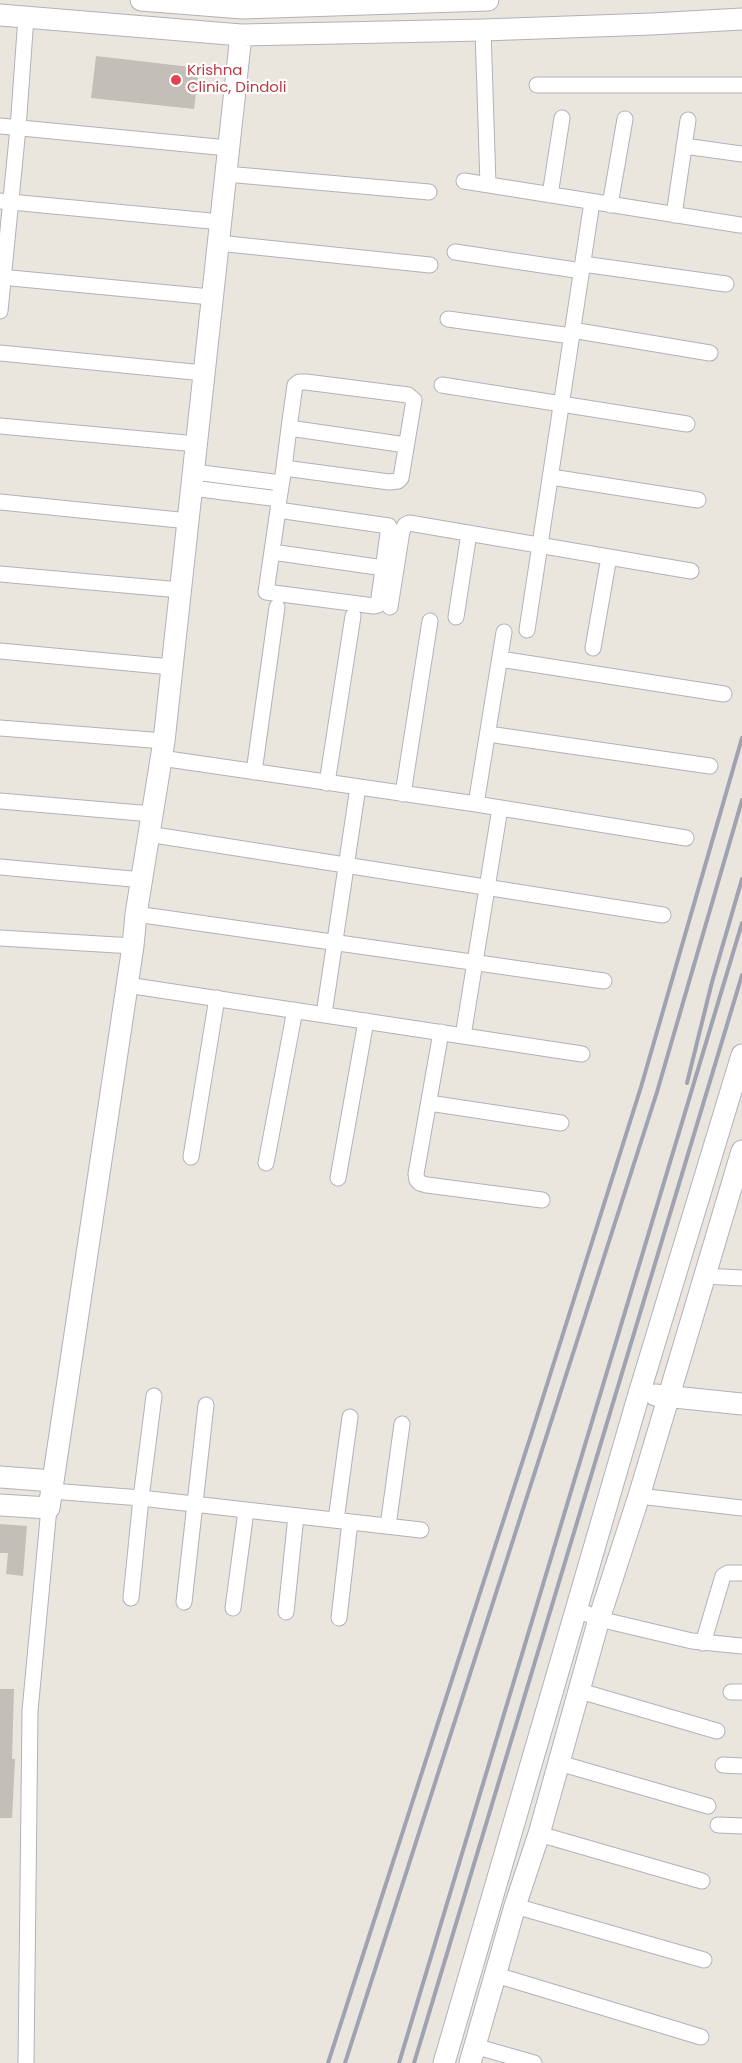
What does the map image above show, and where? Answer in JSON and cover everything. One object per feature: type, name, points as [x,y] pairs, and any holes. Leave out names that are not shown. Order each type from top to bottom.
[{"type":"street","points":[[141,0],[243,4],[488,0]]},
{"type":"street","points":[[26,2063],[30,1711],[51,1493],[133,946],[136,914],[163,750],[243,4]]},
{"type":"street","points":[[0,15],[241,35],[483,30],[742,19]]},
{"type":"street","points":[[0,312],[6,201],[18,128],[26,17]]},
{"type":"street","points":[[483,30],[488,185]]},
{"type":"street","points":[[537,85],[742,85]]},
{"type":"street","points":[[550,195],[562,118]]},
{"type":"street","points":[[610,205],[625,119]]},
{"type":"street","points":[[674,215],[688,120]]},
{"type":"street","points":[[0,126],[228,148]]},
{"type":"street","points":[[684,146],[742,154]]},
{"type":"street","points":[[226,174],[429,192]]},
{"type":"street","points":[[464,180],[740,225]]},
{"type":"street","points":[[6,201],[221,222]]},
{"type":"street","points":[[527,630],[592,202]]},
{"type":"street","points":[[218,243],[430,265]]},
{"type":"street","points":[[455,252],[726,284]]},
{"type":"street","points":[[2,277],[211,297]]},
{"type":"street","points":[[448,319],[572,333],[710,353]]},
{"type":"street","points":[[0,354],[204,373]]},
{"type":"street","points":[[193,480],[278,505],[387,524],[390,529],[378,604],[374,606],[266,592],[272,552],[278,505],[281,483],[290,428],[295,386],[299,382],[408,395],[414,400],[401,478],[394,482],[284,468]]},
{"type":"street","points":[[442,385],[687,424]]},
{"type":"street","points":[[0,426],[197,444]]},
{"type":"street","points":[[290,428],[406,445]]},
{"type":"street","points":[[551,477],[698,500]]},
{"type":"street","points":[[193,480],[281,483]]},
{"type":"street","points":[[0,502],[189,521]]},
{"type":"street","points":[[390,607],[402,530],[409,523],[691,571]]},
{"type":"street","points":[[456,617],[470,533]]},
{"type":"street","points":[[272,552],[384,568]]},
{"type":"street","points":[[593,648],[609,557]]},
{"type":"street","points":[[0,574],[180,590]]},
{"type":"street","points":[[254,772],[277,607]]},
{"type":"street","points":[[327,783],[353,616]]},
{"type":"street","points":[[403,794],[430,621]]},
{"type":"street","points":[[476,804],[504,632]]},
{"type":"street","points":[[0,651],[171,667]]},
{"type":"street","points":[[500,660],[724,694]]},
{"type":"street","points":[[0,728],[163,750],[254,772],[476,804],[686,838]]},
{"type":"street","points":[[488,734],[710,766]]},
{"type":"street","points":[[324,1014],[358,788]]},
{"type":"street","points":[[0,801],[150,824],[346,865],[663,915]]},
{"type":"street","points":[[463,1036],[500,808]]},
{"type":"street","points":[[0,867],[143,880]]},
{"type":"street","points":[[136,914],[604,981]]},
{"type":"street","points":[[0,938],[133,946]]},
{"type":"street","points":[[127,985],[582,1054]]},
{"type":"street","points":[[191,1157],[217,998]]},
{"type":"street","points":[[266,1163],[295,1010]]},
{"type":"street","points":[[338,1178],[366,1021]]},
{"type":"street","points":[[441,1032],[416,1174],[417,1180],[420,1183],[542,1200]]},
{"type":"street","points":[[444,2063],[638,1394],[742,1055]]},
{"type":"street","points":[[429,1103],[561,1123]]},
{"type":"street","points":[[534,2063],[472,2054],[515,1906],[539,1834],[599,1619],[639,1496],[704,1276],[735,1197],[742,1151]]},
{"type":"street","points":[[704,1276],[742,1278]]},
{"type":"street","points":[[638,1394],[668,1395],[742,1404]]},
{"type":"street","points":[[131,1598],[140,1498],[154,1396]]},
{"type":"street","points":[[184,1602],[206,1405]]},
{"type":"street","points":[[339,1618],[350,1417]]},
{"type":"street","points":[[388,1526],[402,1424]]},
{"type":"street","points":[[0,1477],[51,1493],[140,1498],[421,1530]]},
{"type":"street","points":[[0,1505],[51,1493]]},
{"type":"street","points":[[639,1496],[742,1508]]},
{"type":"street","points":[[233,1608],[246,1510]]},
{"type":"street","points":[[286,1612],[296,1516]]},
{"type":"street","points":[[703,1643],[723,1576],[728,1572],[742,1573]]},
{"type":"street","points":[[576,1609],[599,1619],[703,1643],[742,1646]]},
{"type":"street","points":[[580,1691],[717,1731]]},
{"type":"street","points":[[559,1763],[708,1806]]},
{"type":"street","points":[[724,1765],[742,1766]]},
{"type":"street","points":[[718,1824],[742,1826]]},
{"type":"street","points":[[539,1834],[702,1881]]},
{"type":"street","points":[[515,1906],[704,1960]]},
{"type":"street","points":[[496,1975],[700,2037]]},
{"type":"building","points":[[96,56],[199,68],[194,109],[91,98]]},
{"type":"building","points":[[0,1524],[27,1526],[23,1576],[6,1574],[8,1553],[0,1553]]},
{"type":"building","points":[[0,1689],[14,1689],[12,1759],[15,1759],[12,1818],[0,1818]]},
{"type":"railway","points":[[328,2063],[532,1432],[641,1087],[742,738]]},
{"type":"railway","points":[[345,2063],[657,1092],[742,800]]},
{"type":"railway","points":[[687,1083],[712,982],[742,879]]},
{"type":"railway","points":[[399,2063],[742,923]]},
{"type":"railway","points":[[414,2063],[742,975]]},
{"type":"place","name":"Krishna Clinic, Dindoli","points":[[176,80]]}]
